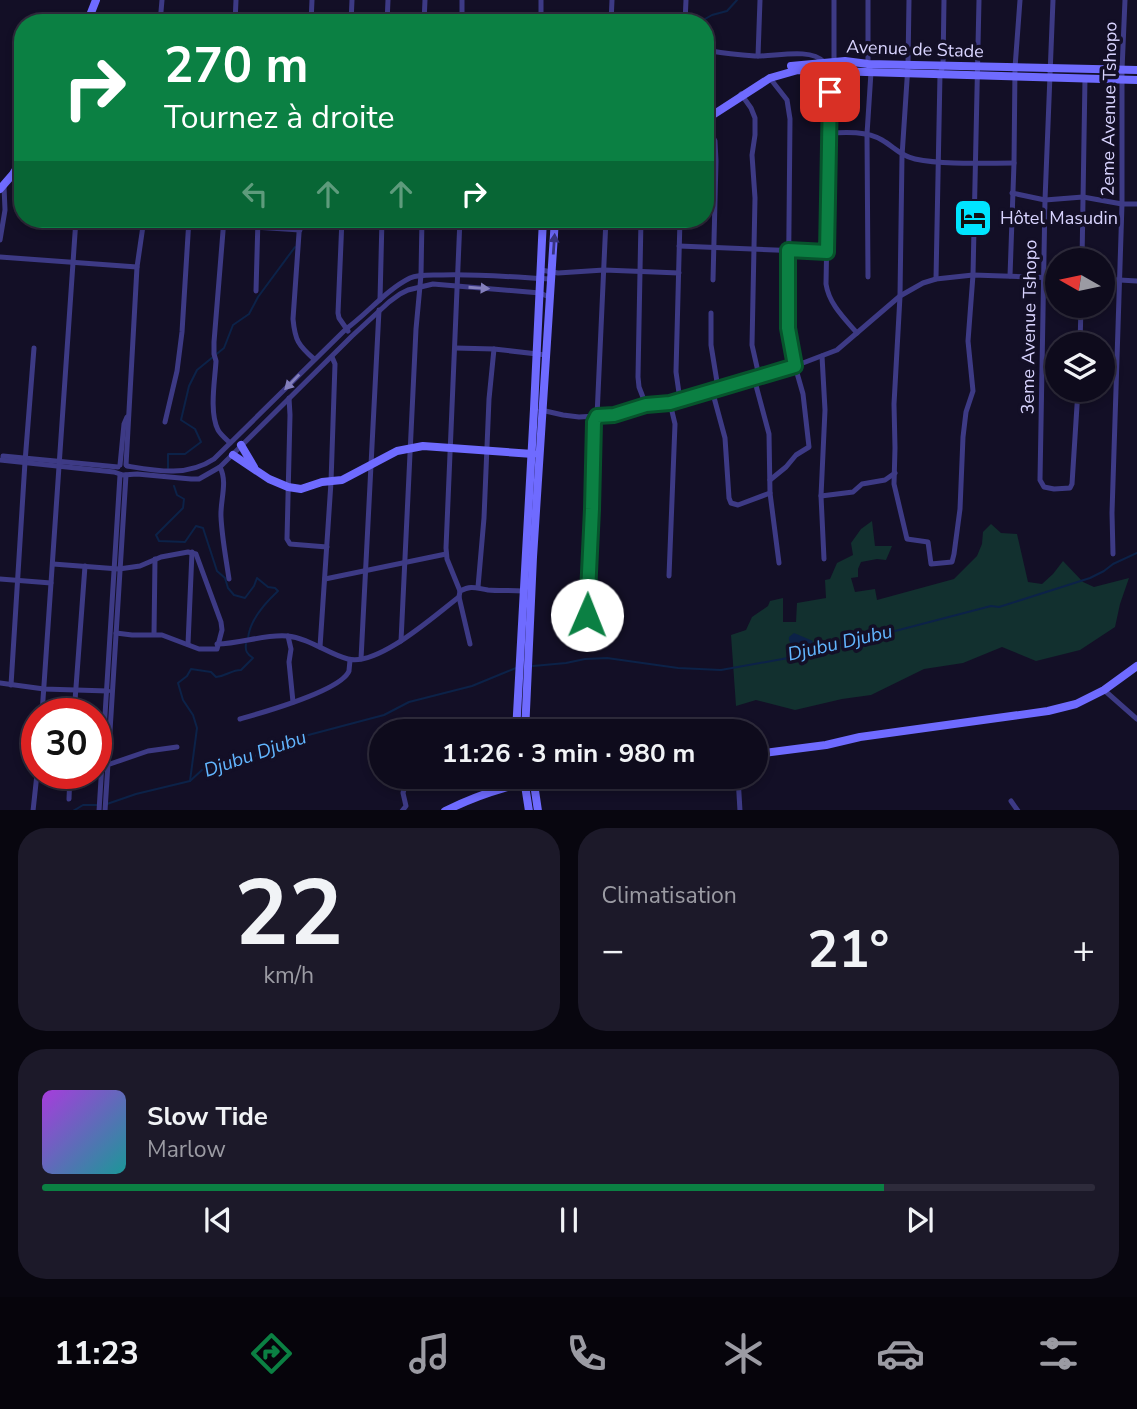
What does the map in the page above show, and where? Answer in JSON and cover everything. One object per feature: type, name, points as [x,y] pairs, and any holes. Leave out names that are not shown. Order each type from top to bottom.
[{"type":"street","points":[[758,56],[760,0]]},
{"type":"street","points":[[834,0],[834,62]]},
{"type":"street","points":[[868,0],[868,277]]},
{"type":"street","points":[[909,0],[894,404],[894,484],[907,539],[928,541],[931,564],[952,562],[954,554],[960,509],[963,437],[966,412],[973,391],[968,341],[979,0]]},
{"type":"street","points":[[936,279],[944,0]]},
{"type":"street","points":[[1010,276],[1015,72],[1020,0]]},
{"type":"street","name":"3eme Avenue Tshopo","points":[[1054,0],[1045,200],[1040,480],[1044,487],[1070,488],[1072,484],[1077,402]]},
{"type":"street","name":"2eme Avenue Tshopo","points":[[1113,554],[1125,0]]},
{"type":"street","points":[[714,51],[758,56],[785,53],[810,55],[819,57],[831,71],[828,133],[828,292],[835,307],[857,333]]},
{"type":"street","name":"Avenue de Stade","points":[[714,109],[782,68],[801,64],[845,61],[869,68],[1050,73],[1085,70],[1122,75],[1137,70]]},
{"type":"street","points":[[770,480],[796,455],[809,447],[803,394],[788,328],[790,119],[787,100],[769,76],[798,70],[869,68]]},
{"type":"street","points":[[1083,248],[1085,70]]},
{"type":"street","points":[[1050,73],[1085,79],[1122,75],[1137,80]]},
{"type":"street","points":[[714,115],[741,95],[755,118],[752,155],[755,198],[752,345],[769,435],[770,493],[779,563]]},
{"type":"street","points":[[828,133],[867,134],[895,148],[902,156],[918,160],[1014,163]]},
{"type":"street","points":[[713,280],[714,139]]},
{"type":"street","points":[[0,240],[5,210],[2,188],[14,171]]},
{"type":"street","points":[[1012,193],[1045,200],[1083,197],[1137,204]]},
{"type":"street","points":[[43,698],[75,228]]},
{"type":"street","points":[[105,810],[102,800],[116,569],[137,268],[143,228]]},
{"type":"street","points":[[165,422],[177,372],[182,332],[188,228]]},
{"type":"street","points":[[223,228],[214,408],[219,432],[230,443]]},
{"type":"street","points":[[256,290],[258,228],[300,230],[293,319],[299,346],[314,359]]},
{"type":"street","points":[[342,228],[338,313],[352,336]]},
{"type":"street","points":[[361,659],[383,228]]},
{"type":"street","points":[[401,641],[422,228]]},
{"type":"street","points":[[460,228],[446,554],[459,594],[470,644]]},
{"type":"street","points":[[518,719],[524,664],[541,354],[543,228]]},
{"type":"street","points":[[541,354],[554,228]]},
{"type":"street","points":[[590,636],[586,606],[606,228]]},
{"type":"street","points":[[641,228],[638,377],[646,405]]},
{"type":"street","points":[[680,228],[676,372],[680,400]]},
{"type":"street","points":[[679,246],[827,252]]},
{"type":"street","points":[[0,257],[137,268]]},
{"type":"street","points":[[123,470],[180,472],[194,469],[214,458],[346,329],[411,278],[421,275],[457,274],[551,276],[558,273],[604,270],[679,273]]},
{"type":"street","points":[[538,410],[563,415],[597,416],[614,415],[646,405],[670,403],[795,366],[837,350],[900,296],[912,288],[936,279],[972,275],[1044,277]]},
{"type":"street","points":[[1115,279],[1137,281]]},
{"type":"street","points":[[0,458],[198,479],[220,467],[352,336],[400,294],[433,284],[540,293],[549,297]]},
{"type":"street","points":[[711,313],[715,389],[725,438],[729,498],[731,503],[738,505],[770,493]]},
{"type":"street","points":[[11,685],[34,348]]},
{"type":"street","points":[[455,348],[541,354]]},
{"type":"street","points":[[478,587],[485,518],[489,399],[494,349]]},
{"type":"street","points":[[822,356],[825,410],[821,496],[824,559]]},
{"type":"street","points":[[320,648],[331,482],[335,365],[332,357]]},
{"type":"street","points":[[289,398],[288,542],[327,547]]},
{"type":"street","points":[[669,576],[675,424],[670,403]]},
{"type":"street","points":[[241,445],[256,469]]},
{"type":"street","points":[[233,455],[270,479],[301,489],[322,482],[342,480],[397,451],[410,448],[424,446],[535,454]]},
{"type":"street","points":[[525,719],[523,591],[535,454]]},
{"type":"street","points":[[220,467],[224,477],[221,521],[229,579]]},
{"type":"street","points":[[821,496],[853,492],[862,484],[885,480],[895,473]]},
{"type":"street","points":[[52,564],[116,569],[140,566],[161,557],[192,552],[198,557],[221,622],[222,630],[217,649],[206,650],[168,636],[116,633]]},
{"type":"street","points":[[188,644],[192,552]]},
{"type":"street","points":[[325,579],[446,554]]},
{"type":"street","points":[[154,634],[155,559]]},
{"type":"street","points":[[75,698],[85,566]]},
{"type":"street","points":[[109,698],[116,633],[116,569]]},
{"type":"street","points":[[0,579],[51,583]]},
{"type":"street","points":[[217,643],[288,636],[350,660],[361,659],[381,654],[401,641],[465,588],[523,591]]},
{"type":"street","points":[[288,636],[292,649],[289,662],[293,702]]},
{"type":"street","points":[[240,719],[321,691],[341,679],[349,670],[350,660]]},
{"type":"street","points":[[768,752],[985,718],[1011,717],[1076,704],[1104,690],[1137,666]]},
{"type":"street","points":[[0,683],[44,689],[109,691]]},
{"type":"street","points":[[1104,690],[1137,719]]},
{"type":"street","points":[[112,763],[148,751],[177,747]]},
{"type":"street","points":[[33,810],[35,789]]},
{"type":"street","points":[[69,789],[69,799]]},
{"type":"street","points":[[99,810],[104,789]]},
{"type":"street","points":[[402,810],[406,806],[404,789]]},
{"type":"street","points":[[445,810],[496,789]]},
{"type":"street","points":[[529,789],[529,810]]},
{"type":"street","points":[[532,789],[538,810]]},
{"type":"street","points":[[739,789],[740,810]]},
{"type":"street","points":[[1011,801],[1018,810]]},
{"type":"green space","points":[[872,521],[875,546],[892,546],[886,560],[861,562],[858,577],[851,578],[855,592],[875,589],[877,600],[954,579],[977,556],[983,532],[991,524],[1001,533],[1017,534],[1028,582],[1042,584],[1063,561],[1083,582],[1094,587],[1129,578],[1115,627],[1080,650],[1036,661],[1002,647],[963,663],[924,669],[871,695],[795,710],[756,700],[736,706],[731,635],[746,630],[752,617],[768,606],[770,601],[783,598],[783,622],[796,622],[797,603],[826,598],[825,580],[830,579],[837,563],[853,555],[851,543],[861,529]]},
{"type":"water","points":[[794,633],[813,641],[810,648],[798,650],[793,646],[789,637]]},
{"type":"waterway","points":[[714,14],[727,11],[737,0]]},
{"type":"waterway","points":[[168,468],[168,454],[185,454],[201,442],[195,429],[181,420],[189,386],[197,370],[224,348],[233,325],[249,314],[258,297],[295,247]]},
{"type":"waterway","points":[[174,486],[177,495],[184,499],[183,508],[156,535],[159,541],[185,542],[196,526],[203,528],[217,571],[225,578],[234,595],[245,598],[257,578],[278,591],[254,619],[248,639]]},
{"type":"waterway","name":"Djubu Djubu","points":[[533,666],[607,658],[678,668],[721,670],[799,656],[991,606],[999,607],[1090,578],[1137,553]]},
{"type":"waterway","points":[[190,781],[197,728],[178,683],[191,669],[211,672],[216,677],[241,670],[253,658],[247,652],[246,644]]},
{"type":"waterway","name":"Djubu Djubu","points":[[107,804],[190,781],[202,770],[245,762],[262,752],[290,745],[297,738],[384,715],[409,702],[472,686],[516,668]]},
{"type":"waterway","name":"Djubu Djubu","points":[[75,810],[83,805],[98,805]]},
{"type":"place","name":"Hôtel Masudin","points":[[973,218]]},
{"type":"route","points":[[587,615],[594,422],[597,416],[614,415],[646,405],[670,403],[795,366],[788,328],[788,250],[827,252],[830,92]]}]
